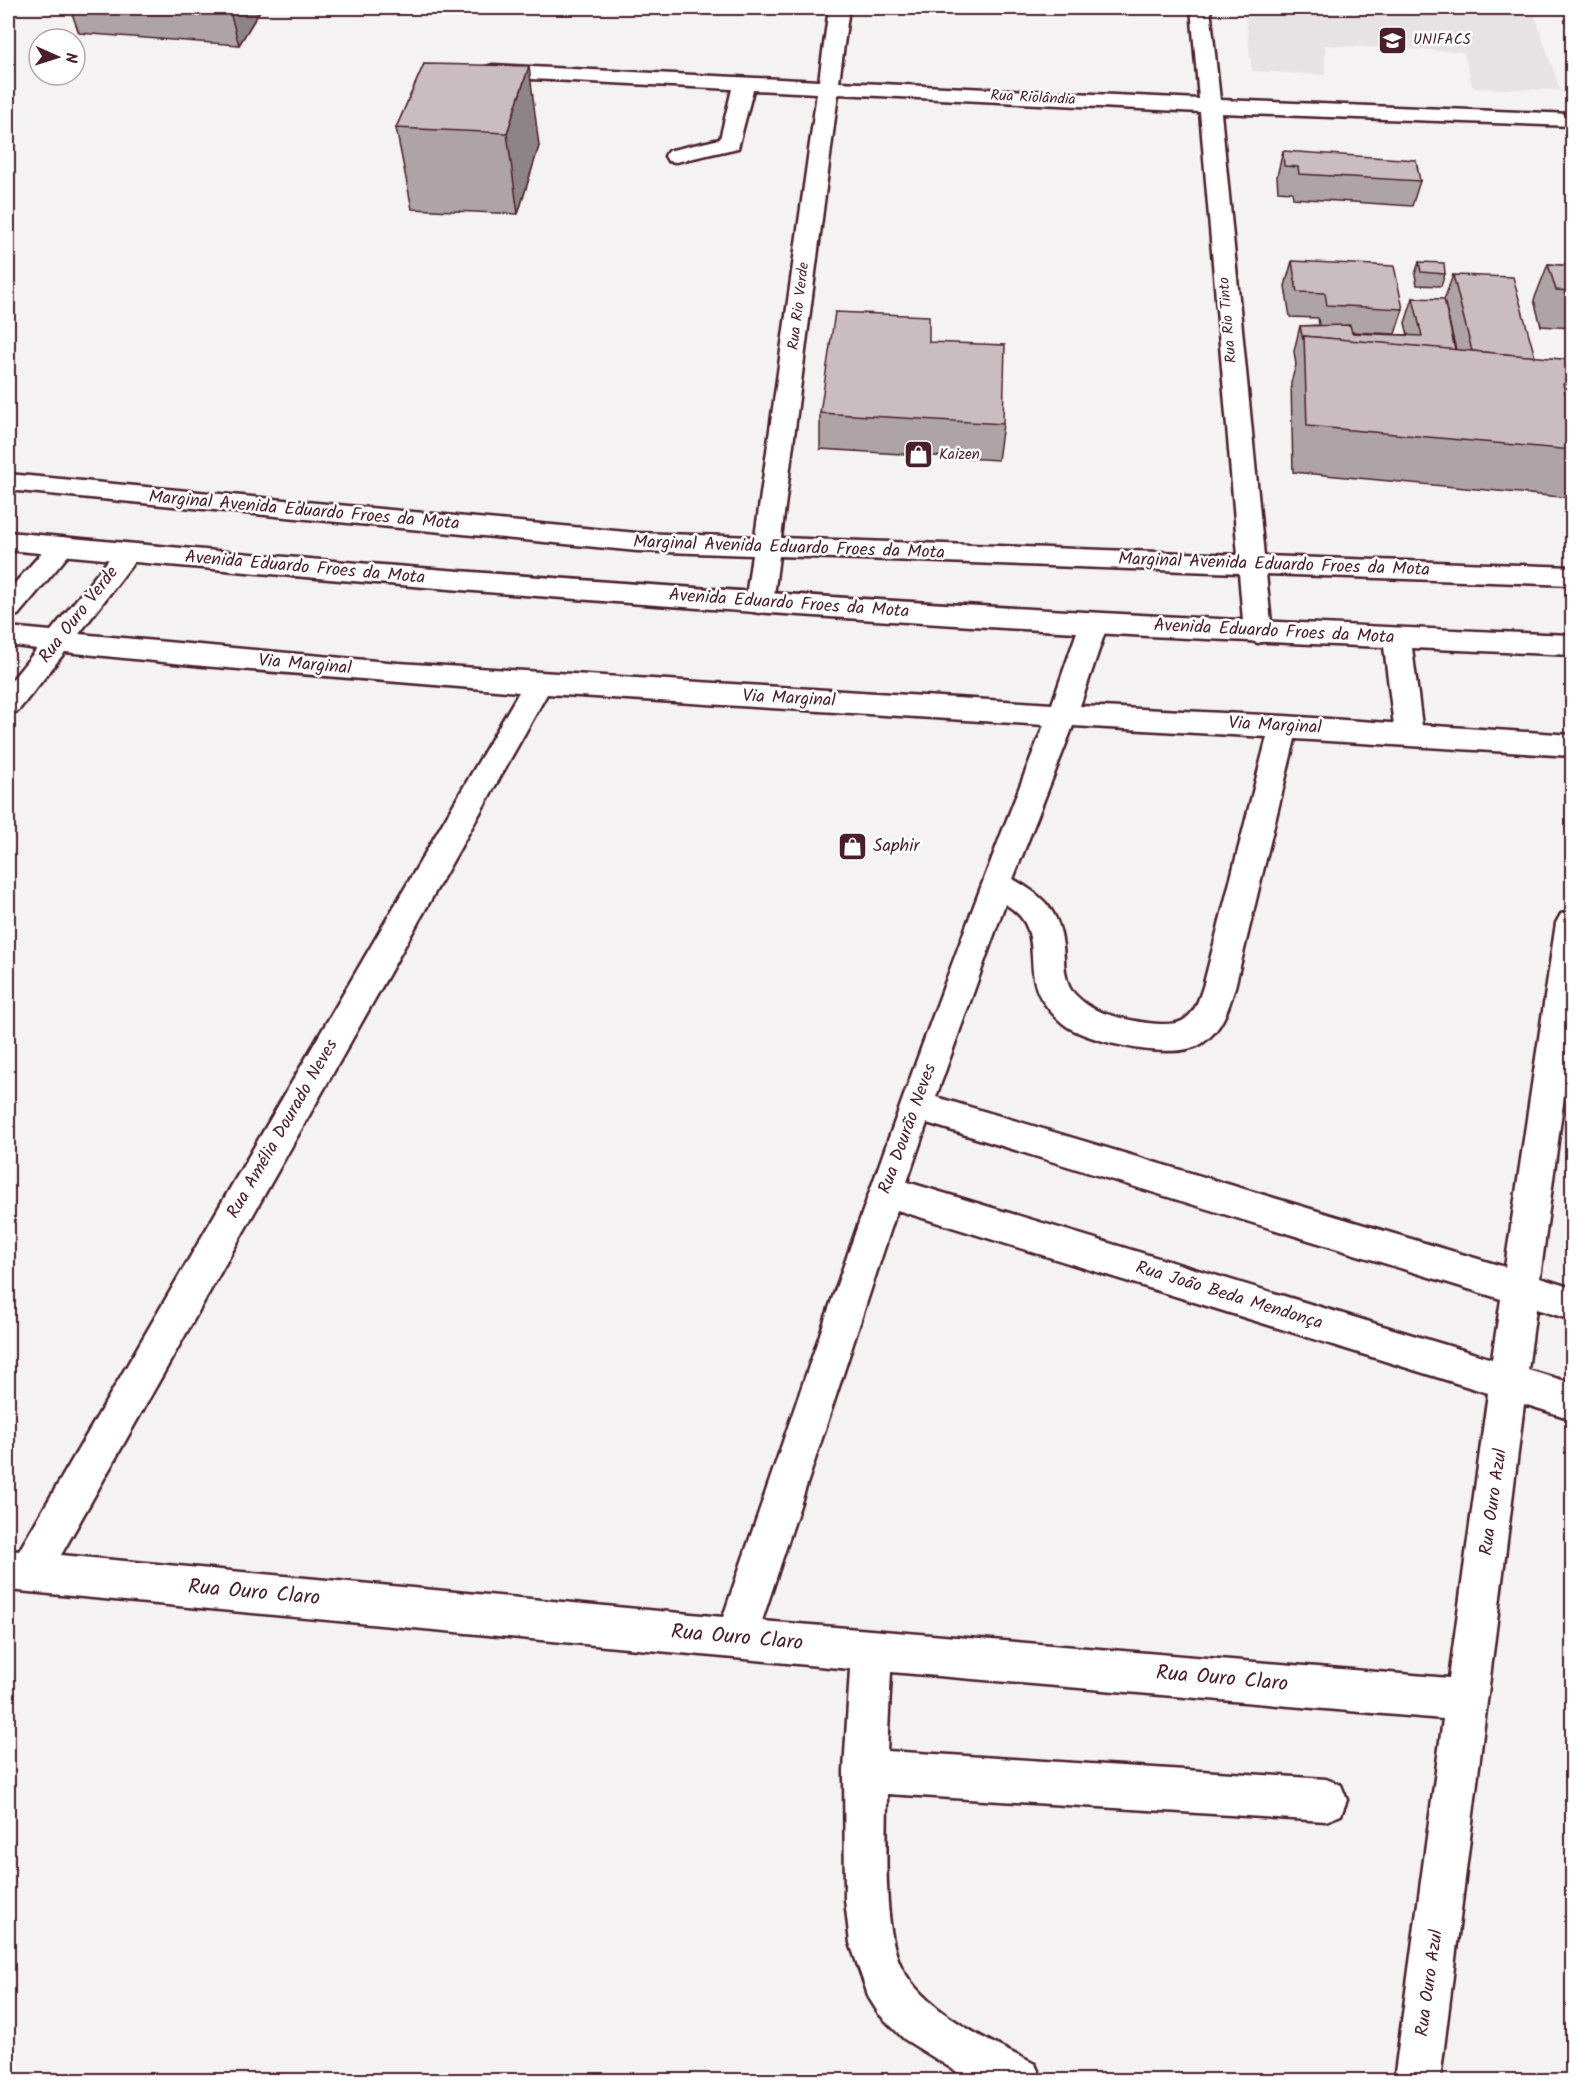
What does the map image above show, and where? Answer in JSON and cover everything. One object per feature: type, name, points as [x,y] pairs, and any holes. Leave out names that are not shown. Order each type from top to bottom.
[{"type":"main road","name":"Rua Rio Verde","points":[[759,604],[838,8]]},
{"type":"main road","name":"Rua Rio Tinto","points":[[1201,8],[1208,106],[1258,633]]},
{"type":"main road","name":"Rua Riolândia","points":[[493,71],[1208,106],[1572,120]]},
{"type":"main road","points":[[676,156],[730,142],[744,83]]},
{"type":"main road","name":"Marginal Avenida Eduardo Froes da Mota","points":[[8,482],[637,542],[768,549],[1572,576]]},
{"type":"main road","name":"Avenida Eduardo Froes da Mota","points":[[8,541],[127,554],[759,604],[1258,633],[1572,645]]},
{"type":"main road","points":[[8,608],[62,546]]},
{"type":"main road","name":"Rua Ouro Verde","points":[[8,704],[127,554]]},
{"type":"main road","name":"Rua Dourão Neves","points":[[736,1638],[886,1191],[996,884],[1064,714],[1094,623]]},
{"type":"main road","name":"Via Marginal","points":[[8,636],[537,686],[1284,726],[1572,746]]},
{"type":"main road","points":[[1397,638],[1409,734]]},
{"type":"main road","name":"Rua Amélia Dourado Neves","points":[[19,1570],[537,686]]},
{"type":"main road","points":[[996,884],[1026,901],[1040,916],[1047,935],[1048,968],[1056,995],[1079,1017],[1112,1030],[1159,1037],[1188,1035],[1209,1017],[1219,987],[1284,726]]},
{"type":"main road","name":"Rua Ouro Azul","points":[[1418,2080],[1510,1382],[1520,1289],[1572,923]]},
{"type":"main road","points":[[917,1106],[1572,1304]]},
{"type":"main road","name":"Rua João Beda Mendonça","points":[[886,1191],[1572,1401]]},
{"type":"main road","name":"Rua Ouro Claro","points":[[19,1570],[736,1638],[1468,1700]]},
{"type":"main road","points":[[872,1649],[866,1705],[865,1771],[868,1917],[876,1958],[894,1997],[932,2031],[1019,2080]]},
{"type":"main road","points":[[865,1771],[1326,1800]]},
{"type":"shaded area","points":[[1245,8],[1533,10],[1560,90],[1473,88],[1464,52],[1325,45],[1325,75],[1252,71]]},
{"type":"building","points":[[424,64],[529,66],[507,133],[396,128]]},
{"type":"building","points":[[1283,151],[1416,160],[1420,181],[1299,174],[1298,167],[1284,166]]},
{"type":"building","points":[[1292,261],[1394,266],[1403,309],[1327,305],[1325,293],[1297,292]]},
{"type":"building","points":[[1419,262],[1444,263],[1445,274],[1421,272]]},
{"type":"building","points":[[1548,264],[1572,266],[1572,291],[1556,290]]},
{"type":"building","points":[[1453,275],[1513,277],[1535,357],[1472,351]]},
{"type":"building","points":[[1413,298],[1444,299],[1455,350],[1304,336],[1303,340],[1300,326],[1350,325],[1352,333],[1422,336]]},
{"type":"building","points":[[835,312],[929,316],[929,342],[1005,345],[1003,424],[820,413]]},
{"type":"building","points":[[1304,336],[1572,360],[1572,385],[1563,384],[1567,401],[1572,401],[1572,450],[1307,426]]},
{"type":"place","name":"UNIFACS","points":[[1392,40]]},
{"type":"place","name":"Kaizen","points":[[918,455]]},
{"type":"place","name":"Saphir","points":[[852,846]]}]
